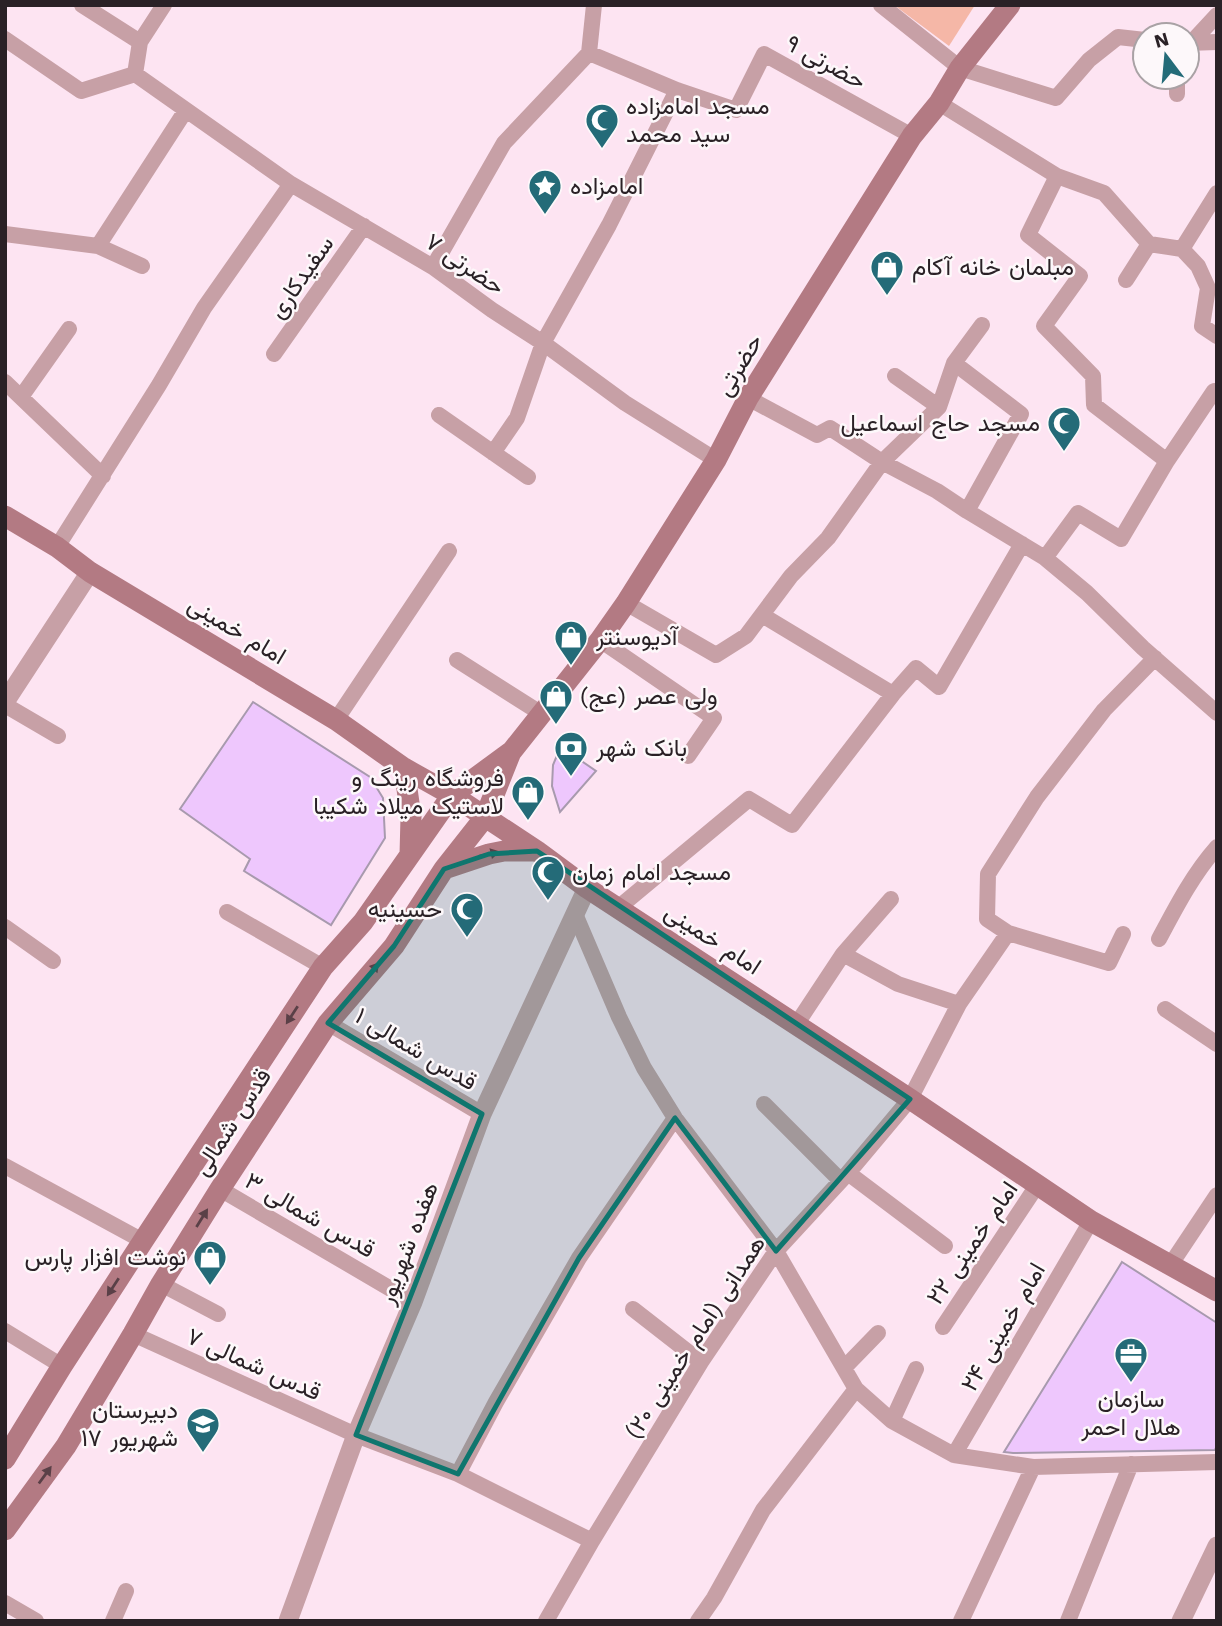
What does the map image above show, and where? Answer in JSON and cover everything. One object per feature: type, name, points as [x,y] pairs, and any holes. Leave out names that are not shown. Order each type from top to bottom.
[{"type":"main road","name":"حضرتی","points":[[512,751],[626,603],[716,460],[748,398],[912,136],[939,103],[960,68],[1010,5]]},
{"type":"main road","name":"امام خمینی","points":[[5,516],[57,547],[90,572],[336,720],[404,768],[452,795],[537,851],[587,888],[1091,1221],[1217,1291]]},
{"type":"main road","name":"قدس شمالی","points":[[5,1459],[142,1241],[323,967],[363,922],[452,795],[512,751]]},
{"type":"main road","name":"قدس شمالی","points":[[5,1530],[66,1446],[161,1284],[328,1023],[394,946],[444,869],[485,817],[512,751]]},
{"type":"main road","points":[[404,768],[411,817],[410,855]]},
{"type":"main road","points":[[444,869],[504,851],[537,851]]},
{"type":"street","points":[[82,5],[140,42]]},
{"type":"street","points":[[5,39],[81,91],[135,74],[140,42],[163,5]]},
{"type":"street","points":[[433,267],[504,143],[589,53],[594,5]]},
{"type":"street","points":[[881,5],[960,68],[1056,99],[1089,60],[1118,37],[1131,38]]},
{"type":"street","points":[[1201,33],[1217,15]]},
{"type":"street","name":"حضرتی ۹","points":[[589,53],[677,90],[736,110],[764,54],[912,136]]},
{"type":"street","name":"حضرتی ۷","points":[[135,74],[291,184],[433,267],[625,403],[716,460]]},
{"type":"street","points":[[493,453],[517,418],[543,343],[609,225],[677,90]]},
{"type":"street","points":[[939,103],[1057,176],[1104,193],[1149,244],[1182,249],[1198,266],[1208,288],[1202,326],[1217,335]]},
{"type":"street","points":[[98,246],[186,110]]},
{"type":"street","points":[[1057,176],[1028,234],[1080,276],[1044,326],[1093,376],[1094,405],[1167,461]]},
{"type":"street","points":[[57,547],[204,308],[291,184]]},
{"type":"street","points":[[1182,249],[1217,193]]},
{"type":"street","name":"سفیدکاری","points":[[274,354],[364,226]]},
{"type":"street","points":[[5,234],[98,246],[142,266]]},
{"type":"street","points":[[1126,280],[1149,244]]},
{"type":"street","points":[[626,603],[716,654],[746,636],[792,576],[828,538],[882,462],[939,407],[954,363],[982,325]]},
{"type":"street","points":[[21,397],[69,329]]},
{"type":"street","points":[[954,363],[1021,414],[967,511]]},
{"type":"street","points":[[895,376],[939,407]]},
{"type":"street","points":[[5,382],[103,476]]},
{"type":"street","points":[[1045,558],[1078,513],[1122,538],[1167,461],[1216,390]]},
{"type":"street","points":[[748,398],[817,435],[830,428],[882,462],[937,491],[1045,558],[1087,593],[1217,713]]},
{"type":"street","points":[[439,415],[528,477]]},
{"type":"street","points":[[618,908],[749,799],[792,825],[916,668],[939,687],[1022,544]]},
{"type":"street","points":[[336,720],[449,551]]},
{"type":"street","points":[[58,736],[5,703],[90,572]]},
{"type":"street","points":[[762,615],[893,694]]},
{"type":"street","points":[[600,640],[714,718],[688,756]]},
{"type":"street","points":[[1123,934],[1109,963],[1008,933],[987,919],[988,874],[1037,797],[1062,764],[1104,710],[1155,658]]},
{"type":"street","points":[[457,660],[542,714]]},
{"type":"street","points":[[1159,939],[1198,872],[1217,847]]},
{"type":"street","name":"هفده شهریور","points":[[291,1620],[356,1435],[413,1302],[482,1114],[587,888]]},
{"type":"street","points":[[796,1025],[843,954],[891,900]]},
{"type":"street","points":[[228,912],[323,967]]},
{"type":"street","points":[[575,914],[619,1017],[644,1068],[675,1118],[776,1251],[856,1389],[892,1421],[954,1455],[1033,1467],[1217,1462]]},
{"type":"street","points":[[5,927],[53,961]]},
{"type":"street","name":"همدانی (امام خمینی ۲۰)","points":[[546,1621],[701,1362],[776,1251],[910,1099],[959,1004],[1008,933]]},
{"type":"street","points":[[843,954],[898,984],[959,1004]]},
{"type":"street","points":[[1165,1009],[1217,1044]]},
{"type":"street","name":"قدس شمالی ۱","points":[[328,1023],[482,1114]]},
{"type":"street","points":[[764,1104],[844,1177],[945,1246]]},
{"type":"street","points":[[458,1474],[579,1258],[675,1118]]},
{"type":"street","points":[[5,1166],[142,1241]]},
{"type":"street","name":"امام خمینی ۲۲","points":[[943,1328],[1038,1184]]},
{"type":"street","name":"۳ قدس شمالی","points":[[220,1189],[413,1302]]},
{"type":"street","points":[[1171,1264],[1217,1195]]},
{"type":"street","name":"امام خمینی ۲۴","points":[[954,1455],[1091,1221]]},
{"type":"street","points":[[161,1284],[218,1314]]},
{"type":"street","points":[[633,1309],[701,1362]]},
{"type":"street","points":[[5,1331],[62,1366]]},
{"type":"street","points":[[844,1368],[878,1333]]},
{"type":"street","name":"۷ قدس شمالی","points":[[133,1334],[356,1435],[458,1474],[592,1541]]},
{"type":"street","points":[[892,1421],[916,1369]]},
{"type":"street","points":[[698,1621],[714,1598],[763,1510],[856,1389]]},
{"type":"street","points":[[1068,1621],[1131,1464]]},
{"type":"street","points":[[961,1621],[1033,1467]]},
{"type":"street","points":[[1181,1621],[1217,1546]]},
{"type":"street","points":[[113,1621],[126,1591]]},
{"type":"street","points":[[5,1603],[36,1621]]},
{"type":"highlighted area","points":[[537,851],[910,1099],[776,1251],[675,1118],[579,1258],[458,1474],[356,1435],[482,1114],[328,1023],[394,946],[444,869],[489,854]]},
{"type":"shaded area","points":[[894,5],[975,5],[949,46]]},
{"type":"building","points":[[253,702],[370,777],[383,798],[385,838],[331,925],[244,871],[250,859],[180,809]]},
{"type":"building","name":"بانک شهر","points":[[564,749],[596,771],[560,812],[552,786],[553,765],[558,753]]},
{"type":"building","name":"سازمان هلال احمر","points":[[1122,1262],[1217,1323],[1215,1450],[1004,1452]]},
{"type":"place","name":"مسجد امامزاده سید محمد","points":[[602,150]]},
{"type":"place","name":"امامزاده","points":[[545,216]]},
{"type":"place","name":"مبلمان خانه آکام","points":[[887,297]]},
{"type":"place","name":"مسجد حاج اسماعیل","points":[[1064,453]]},
{"type":"place","name":"آدیوسنتر","points":[[571,667]]},
{"type":"place","name":"ولی عصر (عج)","points":[[556,726]]},
{"type":"place","name":"بانک شهر","points":[[571,778]]},
{"type":"place","name":"فروشگاه رینگ و لاستیک میلاد شکیبا","points":[[528,822]]},
{"type":"place","name":"مسجد امام زمان","points":[[548,902]]},
{"type":"place","name":"حسینیه","points":[[467,939]]},
{"type":"place","name":"نوشت افزار پارس","points":[[210,1287]]},
{"type":"place","name":"سازمان هلال احمر","points":[[1131,1384]]},
{"type":"place","name":"دبیرستان ۱۷ شهریور","points":[[203,1454]]}]
